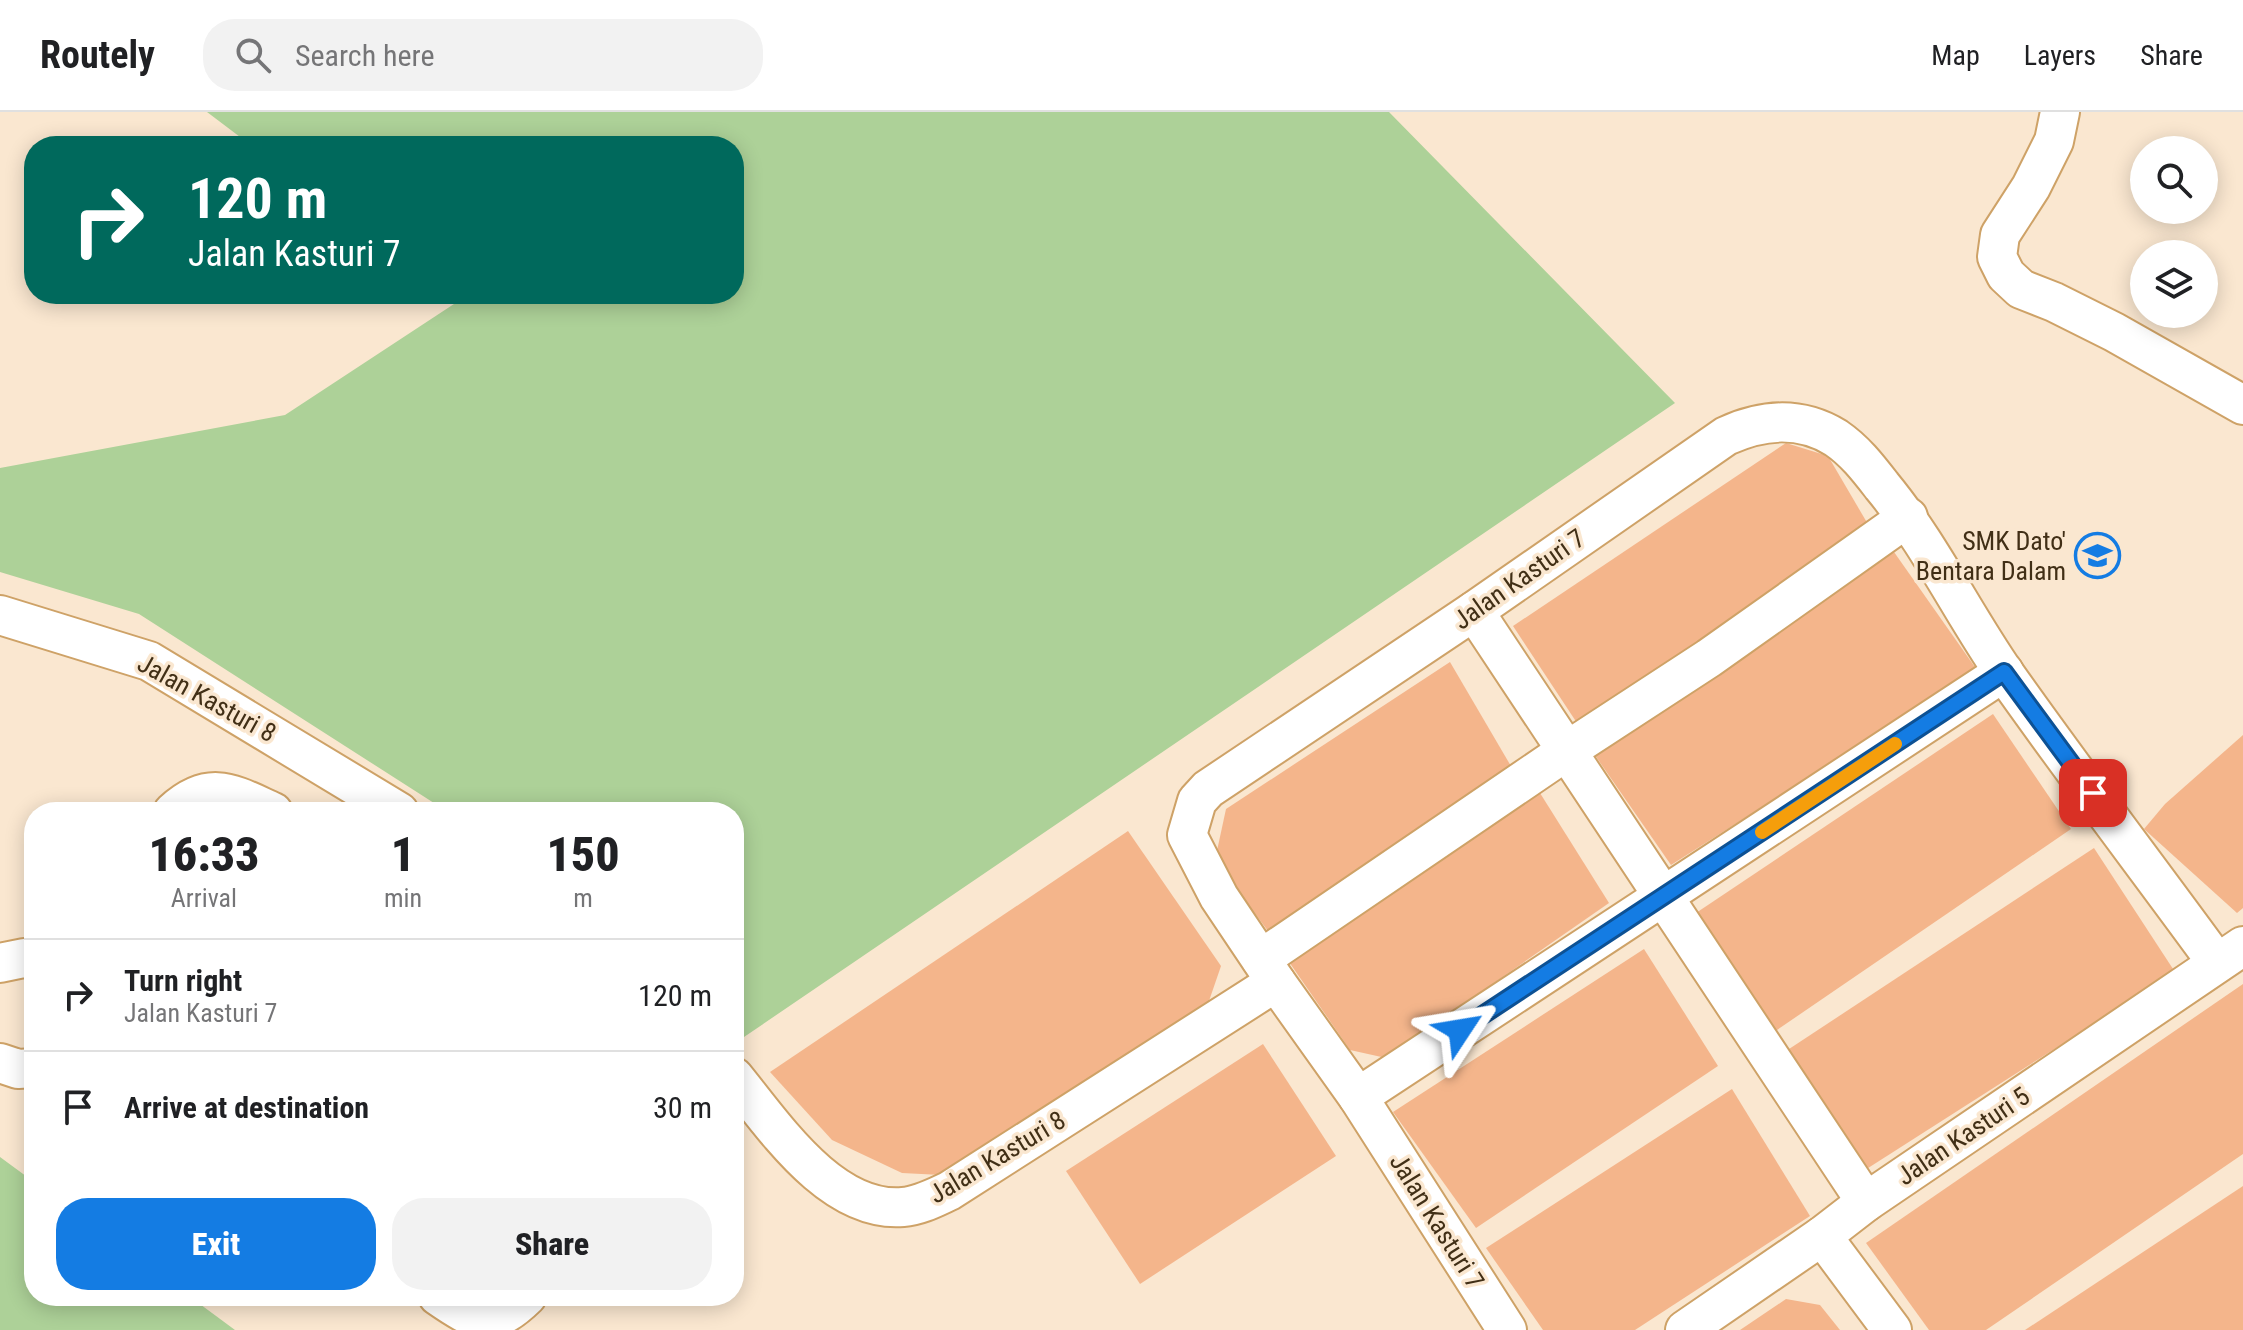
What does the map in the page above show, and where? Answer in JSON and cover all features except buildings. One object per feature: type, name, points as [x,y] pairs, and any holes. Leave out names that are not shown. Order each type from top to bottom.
[{"type":"street","points":[[2060,112],[2054,141],[2031,187],[2000,235],[1997,257],[2006,275],[2021,289],[2114,332],[2243,405]]},
{"type":"street","name":"Jalan Kasturi 7","points":[[1507,1330],[1358,1097],[1219,897],[1187,835],[1197,801],[1208,789],[1474,611],[1726,436],[1751,425],[1775,420],[1807,426],[1835,438],[1858,456],[1908,517],[2004,672],[2230,954]]},
{"type":"street","name":"Jalan Kasturi 8","points":[[744,1089],[794,1151],[831,1183],[858,1200],[883,1207],[927,1202],[949,1191],[1268,971],[1565,752],[1709,658],[1908,517]]},
{"type":"street","points":[[1474,611],[1866,1202]]},
{"type":"street","name":"Jalan Kasturi 8","points":[[0,615],[149,661],[382,802]]},
{"type":"street","points":[[1358,1097],[2004,672]]},
{"type":"street","points":[[184,802],[206,791],[232,793],[251,802]]},
{"type":"street","name":"Jalan Kasturi 5","points":[[1685,1330],[1866,1202],[2230,954]]},
{"type":"street","points":[[0,963],[24,958]]},
{"type":"street","points":[[0,1063],[24,1069]]},
{"type":"street","points":[[1822,1236],[1892,1330]]},
{"type":"street","points":[[453,1306],[484,1324],[498,1323],[512,1315],[519,1306]]},
{"type":"green space","points":[[207,112],[1389,112],[1675,403],[744,1037],[744,802],[432,802],[139,614],[0,572],[0,468],[285,415],[454,304],[744,304],[744,136],[239,136]]},
{"type":"green space","points":[[0,1157],[24,1175],[24,1306],[203,1306],[235,1330],[0,1330]]},
{"type":"slow traffic","points":[[1762,832],[1895,744]]},
{"type":"place","name":"SMK Dato' Bentara Dalam","points":[[2097,556]]},
{"type":"route","points":[[1460,1030],[2004,672],[2093,793]]}]
